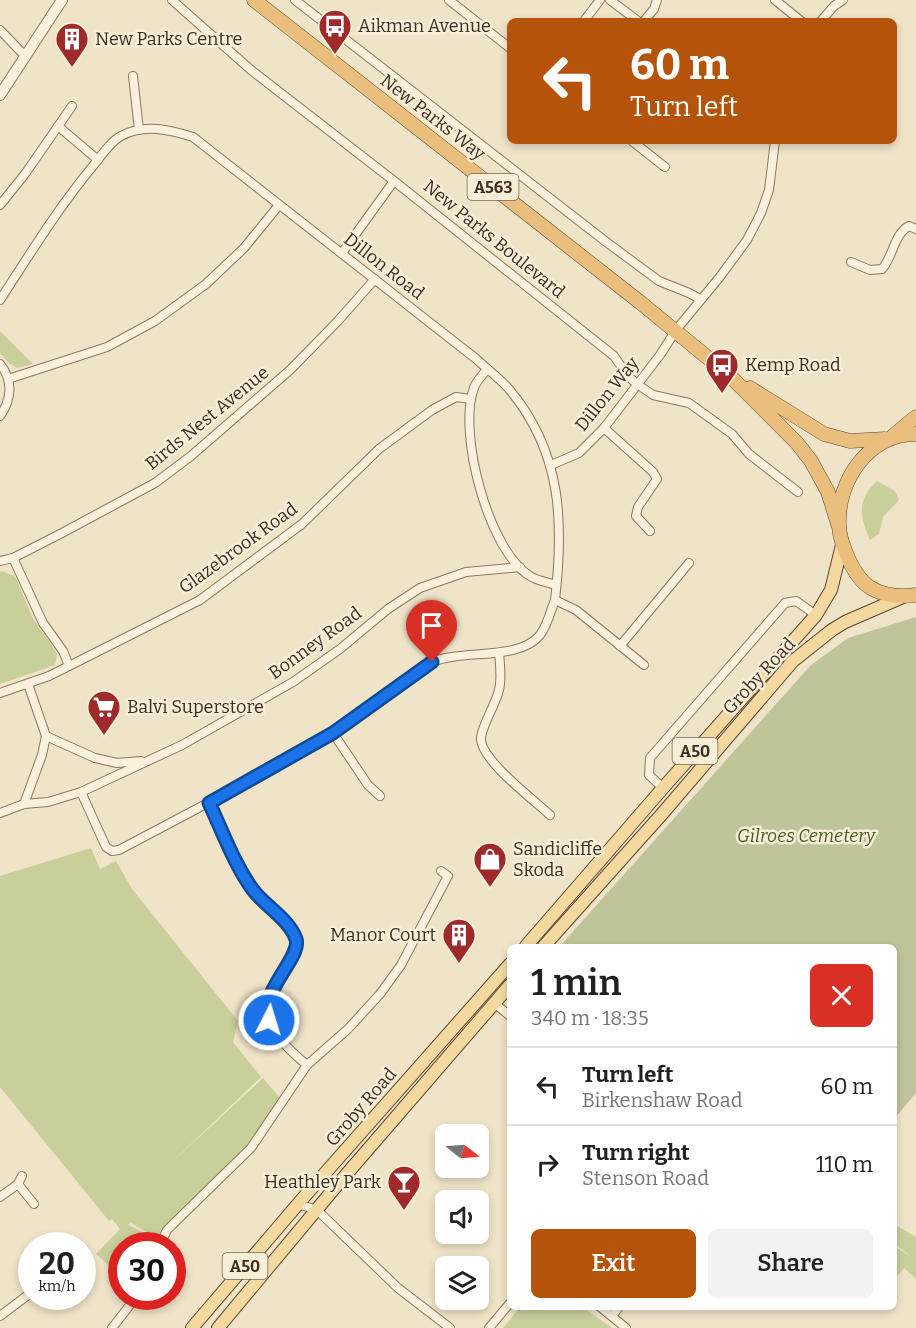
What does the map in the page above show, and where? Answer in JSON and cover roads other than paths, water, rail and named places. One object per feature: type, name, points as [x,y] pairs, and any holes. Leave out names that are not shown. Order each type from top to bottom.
[{"type":"highway","name":"New Parks Way","points":[[254,0],[676,330],[730,376],[812,461],[828,492],[838,524]]},
{"type":"highway","name":"New Parks Way","points":[[730,376],[824,434],[850,441],[916,434]]},
{"type":"highway","name":"A50","points":[[910,596],[879,592],[859,577],[842,545],[838,524],[850,476],[869,451],[916,417]]},
{"type":"main road","name":"Groby Road","points":[[528,944],[816,615],[831,590],[842,545]]},
{"type":"main road","name":"Groby Road","points":[[546,944],[662,814],[793,661],[845,621],[910,596]]},
{"type":"main road","name":"Groby Road","points":[[192,1328],[507,967]]},
{"type":"main road","name":"Groby Road","points":[[218,1328],[338,1184],[507,989]]},
{"type":"street","points":[[0,95],[62,0]]},
{"type":"street","name":"New Parks Boulevard","points":[[172,0],[251,70],[614,356],[628,376],[637,384],[653,394],[689,403],[732,434],[749,454],[798,492]]},
{"type":"street","points":[[295,0],[623,255],[659,281],[700,299]]},
{"type":"street","points":[[449,0],[507,46]]},
{"type":"street","points":[[586,18],[600,0]]},
{"type":"street","points":[[610,0],[634,18]]},
{"type":"street","points":[[646,18],[654,9],[657,0]]},
{"type":"street","points":[[775,0],[797,18]]},
{"type":"street","points":[[824,18],[834,6],[843,0]]},
{"type":"street","points":[[0,30],[26,57]]},
{"type":"street","points":[[133,76],[139,130]]},
{"type":"street","points":[[0,205],[25,174],[72,106]]},
{"type":"street","points":[[58,126],[98,160]]},
{"type":"street","name":"Dillon Road","points":[[0,300],[4,286],[75,188],[121,136],[139,130],[157,128],[194,137],[375,279],[509,389],[538,431],[551,465],[558,501],[559,548],[555,600],[540,635],[523,646],[499,653],[458,654],[432,662],[333,733],[209,803],[115,851],[106,847],[81,792]]},
{"type":"street","points":[[636,144],[665,167]]},
{"type":"street","points":[[676,330],[747,240],[769,190],[775,144]]},
{"type":"street","points":[[342,253],[394,181]]},
{"type":"street","points":[[8,379],[107,346],[155,321],[206,284],[244,248],[279,205]]},
{"type":"street","points":[[851,262],[870,270],[882,269],[902,229],[909,226],[916,229]]},
{"type":"street","name":"Birds Nest Avenue","points":[[0,561],[13,558],[155,483],[191,456],[290,370],[375,279]]},
{"type":"street","name":"Dillon Way","points":[[551,465],[579,453],[604,428],[660,355],[676,330]]},
{"type":"street","points":[[0,364],[8,379],[9,398],[0,416]]},
{"type":"street","points":[[487,369],[474,387],[471,399],[469,442],[476,478],[495,527],[511,559],[529,576],[556,585]]},
{"type":"street","name":"Glazebrook Road","points":[[0,693],[28,684],[69,666],[200,600],[302,524],[379,449],[432,410],[456,397],[471,399]]},
{"type":"street","points":[[604,428],[653,472],[657,479],[638,507],[636,516],[650,531]]},
{"type":"street","points":[[13,558],[39,617],[63,651],[69,666]]},
{"type":"street","points":[[620,646],[689,563]]},
{"type":"street","name":"Bonney Road","points":[[0,813],[24,804],[48,802],[81,792],[193,740],[293,682],[340,649],[388,609],[420,588],[466,572],[520,567]]},
{"type":"street","points":[[555,600],[576,610],[644,665]]},
{"type":"street","name":"Groby Road","points":[[663,788],[649,775],[650,758],[785,603],[796,601],[816,615]]},
{"type":"street","points":[[499,653],[499,690],[483,731],[481,740],[483,748],[493,764],[550,815]]},
{"type":"street","points":[[24,804],[46,736],[28,684]]},
{"type":"street","points":[[333,733],[368,785],[380,796]]},
{"type":"street","points":[[46,736],[95,758],[117,763],[148,761]]},
{"type":"street","points":[[209,803],[245,878],[296,939],[293,953],[271,993],[267,1015],[278,1035],[307,1065]]},
{"type":"street","points":[[166,1232],[253,1146],[307,1065],[348,1029],[380,994],[400,966],[448,876],[441,872]]},
{"type":"street","points":[[494,1003],[507,1014]]},
{"type":"street","points":[[0,1197],[20,1180],[34,1204]]},
{"type":"street","points":[[298,1204],[317,1210],[398,1288],[450,1328]]},
{"type":"street","points":[[0,1316],[18,1302]]},
{"type":"street","points":[[489,1328],[507,1307]]},
{"type":"street","points":[[112,1328],[126,1310]]},
{"type":"street","points":[[604,1310],[626,1328]]},
{"type":"street","points":[[612,1316],[617,1310]]},
{"type":"place","name":"Aikman Avenue","points":[[335,55]]},
{"type":"place","name":"New Parks Centre","points":[[72,68]]},
{"type":"place","name":"Kemp Road","points":[[722,394]]},
{"type":"place","name":"Balvi Superstore","points":[[104,736]]},
{"type":"place","name":"Sandicliffe Skoda","points":[[490,888]]},
{"type":"place","name":"Manor Court","points":[[459,964]]},
{"type":"place","name":"Heathley Park","points":[[404,1211]]},
{"type":"park label","name":"Gilroes Cemetery","points":[[806,836]]}]
